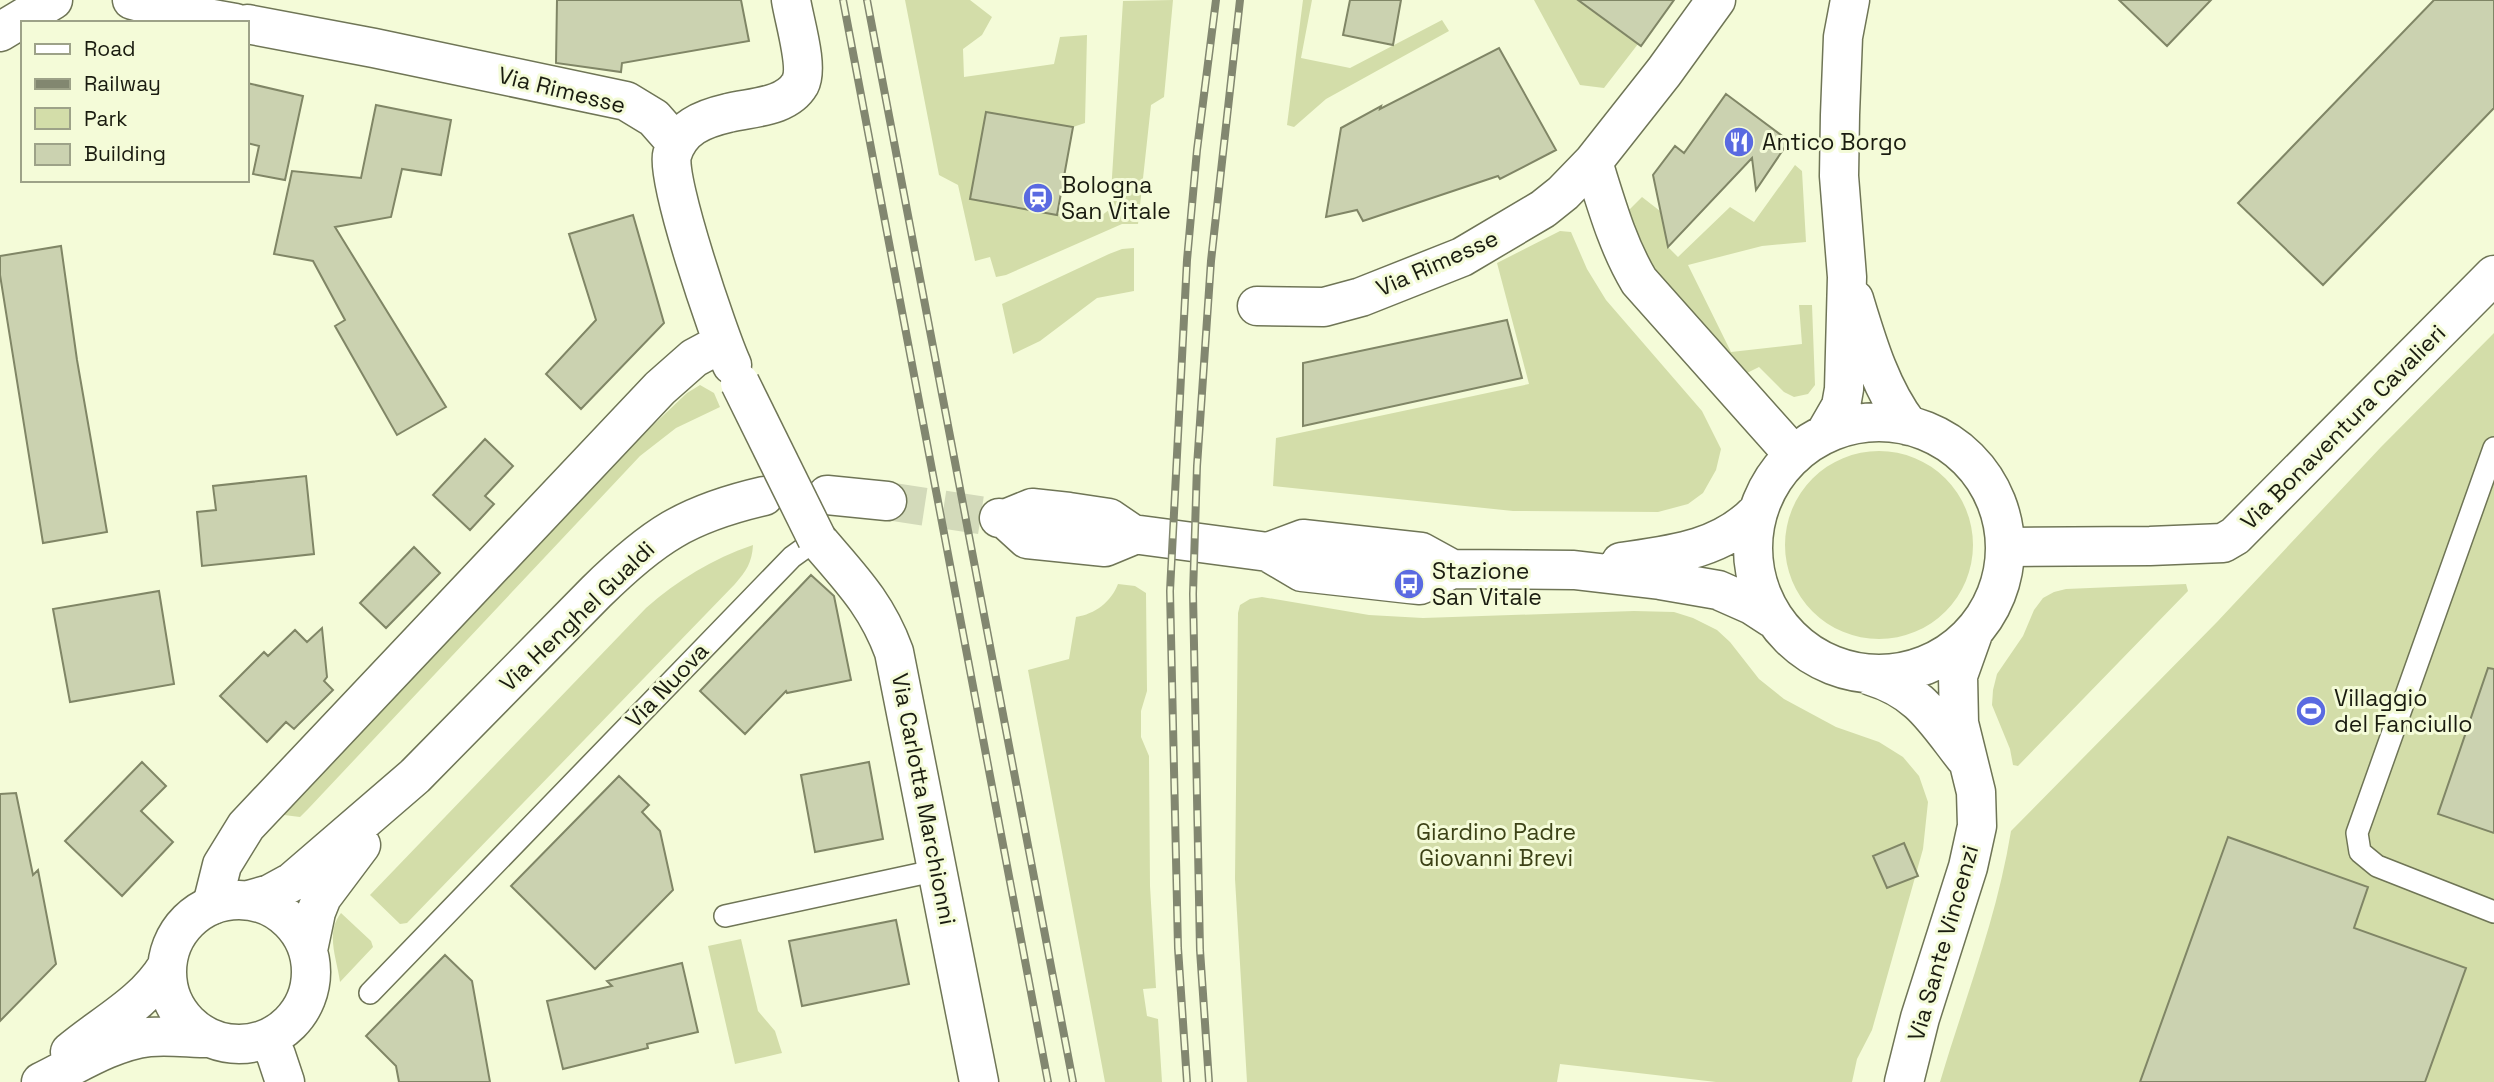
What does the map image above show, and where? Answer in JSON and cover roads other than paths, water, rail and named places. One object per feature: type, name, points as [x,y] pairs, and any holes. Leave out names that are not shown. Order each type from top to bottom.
[{"type":"street","points":[[0,32],[53,0]]},
{"type":"street","points":[[132,0],[224,21]]},
{"type":"street","points":[[791,0],[803,68],[802,81],[783,99],[768,105],[701,121],[687,130],[676,143],[670,159],[673,179],[720,335],[740,383],[817,539]]},
{"type":"street","name":"Via Rimesse","points":[[1257,306],[1324,307],[1361,297],[1462,257],[1543,209],[1594,162],[1716,0]]},
{"type":"street","points":[[1826,432],[1840,407],[1844,389],[1847,277],[1839,176],[1843,37],[1850,0]]},
{"type":"street","name":"Via Rimesse","points":[[248,24],[625,101],[654,118],[676,143]]},
{"type":"street","points":[[1594,162],[1618,239],[1639,281],[1794,455]]},
{"type":"street","name":"Via Bonaventura Cavalieri","points":[[2009,547],[2150,547],[2223,543],[2235,536],[2494,275]]},
{"type":"street","points":[[1847,277],[1879,373],[1895,408],[1909,426]]},
{"type":"street","points":[[212,905],[222,865],[246,826],[660,388],[720,335]]},
{"type":"street","points":[[1574,570],[1686,552],[1707,545],[1744,525],[1757,512],[1774,480],[1794,455],[1826,432],[1857,424],[1909,426],[1951,443],[1980,472],[2000,506],[2009,547],[2002,582],[1974,631],[1956,647],[1928,662],[1898,673],[1871,676]]},
{"type":"street","points":[[827,495],[887,501]]},
{"type":"street","name":"Via Henghel Gualdi","points":[[249,900],[270,894],[292,882],[415,776],[624,564],[652,542],[687,521],[734,503],[764,496]]},
{"type":"street","points":[[1757,512],[1752,554],[1757,582],[1772,618]]},
{"type":"street","points":[[1002,519],[1027,539],[1105,547],[1134,535],[1268,552],[1303,539],[1421,552],[1452,569],[1574,570],[1660,580],[1718,590],[1752,605],[1772,618]]},
{"type":"street","name":"Via Carlotta Marchionni","points":[[817,539],[846,570],[876,611],[894,652],[979,1082]]},
{"type":"street","name":"Via Sante Vincenzi","points":[[1772,618],[1793,641],[1813,657],[1845,671],[1892,682],[1909,692],[1924,706],[1968,763]]},
{"type":"street","name":"Via Sante Vincenzi","points":[[1904,1082],[1920,1018],[1968,867],[1977,826],[1976,792],[1959,723],[1958,676],[1974,631]]},
{"type":"street","name":"Via Henghel Gualdi","points":[[308,950],[322,897],[415,776]]},
{"type":"street","points":[[39,1082],[88,1037],[158,982],[167,966],[173,943],[186,923],[212,905],[225,901],[249,900],[279,912],[294,925],[308,950],[311,979],[306,998],[297,1015],[284,1029],[267,1039],[248,1044],[229,1044],[210,1038],[194,1028],[181,1014],[171,998],[167,966]]},
{"type":"street","points":[[39,1082],[132,1041],[159,1037],[210,1038]]},
{"type":"street","points":[[267,1039],[276,1055],[285,1082]]},
{"type":"lane","points":[[2494,448],[2357,833],[2360,852],[2377,866],[2494,912]]},
{"type":"lane","name":"Via Nuova","points":[[370,993],[784,564],[817,539]]},
{"type":"lane","points":[[725,916],[938,870]]},
{"type":"tunnel","points":[[887,501],[999,518]]},
{"type":"railway","points":[[843,0],[1048,1082]]},
{"type":"railway","points":[[867,0],[1073,1082]]},
{"type":"railway","points":[[1187,1082],[1178,948],[1170,591],[1187,260],[1197,150],[1216,0]]},
{"type":"railway","points":[[1209,1082],[1200,950],[1193,594],[1197,466],[1211,261],[1240,0]]},
{"type":"place","name":"Antico Borgo","points":[[1739,142]]},
{"type":"place","name":"Bologna San Vitale","points":[[1038,198]]},
{"type":"place","name":"Stazione San Vitale","points":[[1409,584]]},
{"type":"place","name":"Villaggio del Fanciullo","points":[[2311,711]]},
{"type":"park label","name":"Giardino Padre Giovanni Brevi","points":[[1496,845]]}]
